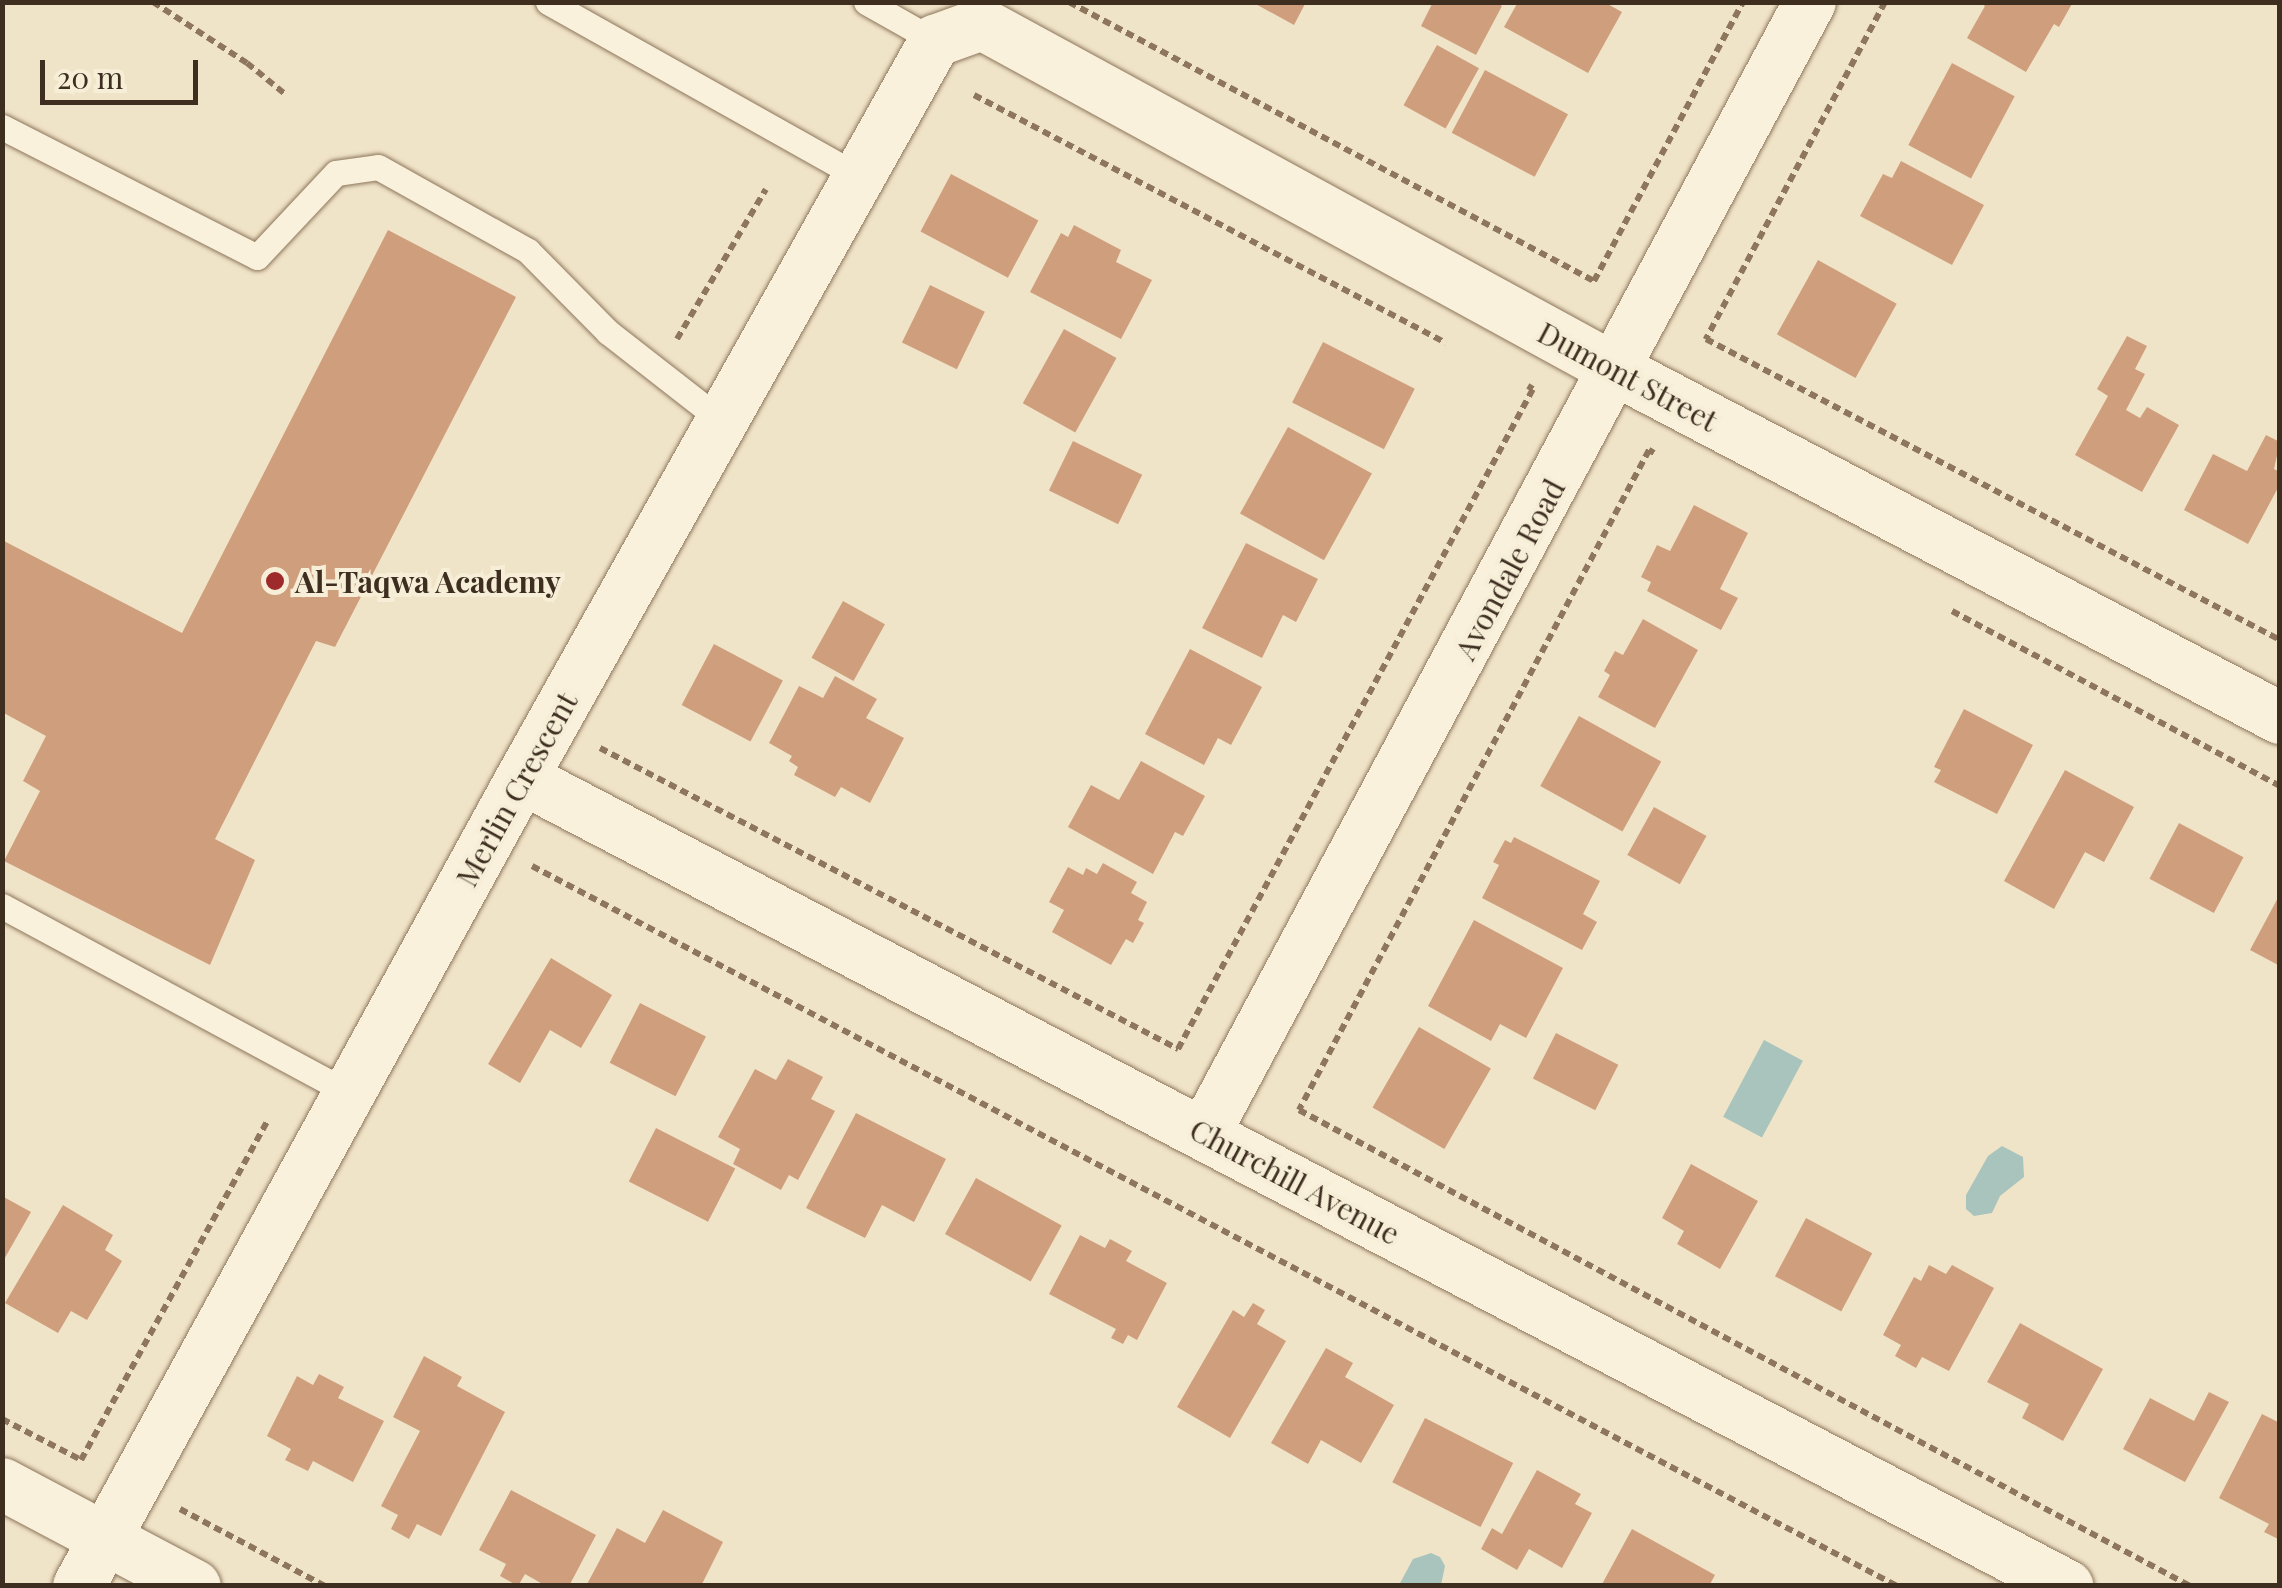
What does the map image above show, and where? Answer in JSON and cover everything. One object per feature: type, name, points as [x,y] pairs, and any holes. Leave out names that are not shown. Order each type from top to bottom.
[{"type":"street","name":"Avondale Road","points":[[1204,1134],[1810,2]]},
{"type":"street","name":"Merlin Crescent","points":[[79,1586],[858,176],[958,32]]},
{"type":"street","name":"Dumont Street","points":[[958,32],[1616,370],[2280,718]]},
{"type":"street","name":"Churchill Avenue","points":[[522,778],[2066,1586]]},
{"type":"street","points":[[2,1484],[195,1586]]},
{"type":"lane","points":[[548,2],[858,176]]},
{"type":"lane","points":[[866,2],[958,32]]},
{"type":"lane","points":[[2,128],[257,257],[336,173],[378,168],[528,251],[608,332],[722,421]]},
{"type":"lane","points":[[2,906],[350,1093]]},
{"type":"path","points":[[153,2],[247,63],[285,94]]},
{"type":"path","points":[[1069,2],[1594,282],[1742,2]]},
{"type":"path","points":[[1885,2],[1706,338],[2280,640]]},
{"type":"path","points":[[974,96],[1463,352]]},
{"type":"path","points":[[672,347],[766,190]]},
{"type":"path","points":[[596,746],[1178,1049],[1533,389],[1516,380]]},
{"type":"path","points":[[1666,459],[1649,450],[1299,1110],[2190,1586]]},
{"type":"path","points":[[1947,608],[2280,786]]},
{"type":"path","points":[[526,863],[1897,1586]]},
{"type":"path","points":[[2,1418],[81,1460],[268,1120]]},
{"type":"path","points":[[173,1506],[325,1586]]},
{"type":"water","points":[[1764,1040],[1803,1061],[1762,1137],[1723,1117]]},
{"type":"water","points":[[2002,1146],[2023,1157],[2024,1177],[2000,1196],[1992,1213],[1974,1216],[1966,1209],[1966,1195],[1988,1156]]},
{"type":"water","points":[[1431,1553],[1440,1557],[1445,1566],[1441,1585],[1399,1585],[1413,1559]]},
{"type":"building","points":[[1252,2],[1306,2],[1294,25]]},
{"type":"building","points":[[1433,2],[1495,2],[1502,6],[1476,55],[1421,26]]},
{"type":"building","points":[[1518,2],[1604,2],[1622,12],[1588,73],[1504,27]]},
{"type":"building","points":[[1979,2],[2073,2],[2059,27],[2054,24],[2026,72],[1967,38],[1985,6]]},
{"type":"building","points":[[1437,45],[1479,68],[1446,129],[1404,105]]},
{"type":"building","points":[[1952,63],[2015,96],[1971,178],[1908,145]]},
{"type":"building","points":[[1485,70],[1568,114],[1535,177],[1452,133]]},
{"type":"building","points":[[1901,161],[1984,205],[1952,265],[1860,216],[1883,174],[1892,178]]},
{"type":"building","points":[[951,174],[1038,220],[1008,278],[920,231]]},
{"type":"building","points":[[1074,225],[1121,250],[1116,262],[1152,280],[1121,339],[1030,292],[1061,233],[1068,237]]},
{"type":"building","points":[[388,230],[516,297],[335,647],[316,641],[215,839],[255,860],[210,965],[4,861],[40,791],[23,781],[46,736],[2,712],[2,540],[182,633]]},
{"type":"building","points":[[1818,260],[1897,304],[1856,378],[1777,334]]},
{"type":"building","points":[[930,285],[985,312],[957,369],[902,343]]},
{"type":"building","points":[[1064,329],[1116,358],[1075,432],[1023,403]]},
{"type":"building","points":[[2127,336],[2147,346],[2135,369],[2145,374],[2126,410],[2140,418],[2147,407],[2179,425],[2142,492],[2075,455],[2108,396],[2097,389]]},
{"type":"building","points":[[1323,342],[1415,389],[1384,449],[1292,403]]},
{"type":"building","points":[[1288,427],[1372,474],[1324,560],[1240,514]]},
{"type":"building","points":[[2266,435],[2280,442],[2274,469],[2280,472],[2280,484],[2248,544],[2184,510],[2213,454],[2247,471]]},
{"type":"building","points":[[1073,441],[1142,475],[1118,524],[1049,490]]},
{"type":"building","points":[[1694,505],[1748,533],[1720,589],[1738,598],[1721,630],[1647,591],[1651,582],[1641,577],[1657,545],[1670,551]]},
{"type":"building","points":[[1246,543],[1318,579],[1296,622],[1283,615],[1262,658],[1202,628]]},
{"type":"building","points":[[843,601],[885,624],[853,681],[811,658]]},
{"type":"building","points":[[1643,619],[1698,650],[1655,728],[1598,697],[1610,675],[1604,671],[1615,651],[1623,655]]},
{"type":"building","points":[[714,644],[783,681],[750,742],[682,705]]},
{"type":"building","points":[[1190,649],[1262,687],[1231,745],[1218,738],[1204,765],[1145,734]]},
{"type":"building","points":[[835,676],[877,699],[866,718],[904,738],[870,803],[841,787],[835,797],[794,775],[798,767],[789,761],[792,756],[769,743],[799,686],[823,698]]},
{"type":"building","points":[[1964,709],[2033,745],[1997,814],[1934,782],[1941,770],[1934,767]]},
{"type":"building","points":[[1579,716],[1661,762],[1622,832],[1540,786]]},
{"type":"building","points":[[1141,761],[1205,796],[1183,836],[1175,832],[1153,874],[1068,827],[1091,785],[1119,800]]},
{"type":"building","points":[[2065,770],[2134,807],[2104,862],[2085,852],[2054,909],[2004,881]]},
{"type":"building","points":[[1654,807],[1706,836],[1680,884],[1627,855]]},
{"type":"building","points":[[2179,823],[2243,857],[2214,913],[2149,879]]},
{"type":"building","points":[[1514,837],[1600,881],[1583,914],[1597,922],[1582,950],[1482,898],[1499,865],[1493,862],[1505,840],[1511,843]]},
{"type":"building","points":[[1103,863],[1137,882],[1131,893],[1147,902],[1138,920],[1144,923],[1133,943],[1126,939],[1111,965],[1052,932],[1064,910],[1049,902],[1068,867],[1083,875],[1086,868],[1097,874]]},
{"type":"building","points":[[2280,894],[2280,966],[2250,950]]},
{"type":"building","points":[[1474,920],[1563,968],[1526,1038],[1500,1024],[1491,1041],[1428,1006]]},
{"type":"building","points":[[551,958],[612,995],[581,1048],[550,1030],[520,1083],[488,1064]]},
{"type":"building","points":[[640,1003],[706,1037],[676,1096],[610,1063]]},
{"type":"building","points":[[1419,1027],[1491,1068],[1444,1149],[1372,1108]]},
{"type":"building","points":[[1556,1033],[1618,1065],[1595,1110],[1533,1078]]},
{"type":"building","points":[[788,1059],[823,1077],[811,1099],[835,1111],[798,1180],[789,1175],[781,1190],[733,1164],[740,1149],[718,1137],[755,1069],[776,1080]]},
{"type":"building","points":[[856,1113],[946,1159],[914,1222],[882,1205],[865,1238],[806,1208]]},
{"type":"building","points":[[656,1128],[735,1168],[708,1222],[629,1181]]},
{"type":"building","points":[[1691,1164],[1758,1201],[1720,1269],[1677,1244],[1684,1231],[1662,1218]]},
{"type":"building","points":[[976,1178],[1062,1226],[1031,1281],[945,1234]]},
{"type":"building","points":[[2,1196],[31,1212],[2,1263]]},
{"type":"building","points":[[63,1205],[113,1235],[105,1250],[122,1261],[87,1320],[71,1311],[58,1333],[5,1303]]},
{"type":"building","points":[[1806,1218],[1872,1253],[1841,1311],[1775,1276]]},
{"type":"building","points":[[1080,1235],[1105,1248],[1110,1239],[1132,1251],[1126,1261],[1167,1283],[1137,1340],[1128,1335],[1123,1344],[1111,1338],[1116,1329],[1049,1294]]},
{"type":"building","points":[[1929,1265],[1946,1274],[1952,1265],[1994,1288],[1949,1371],[1922,1357],[1916,1368],[1895,1356],[1901,1345],[1883,1335],[1914,1277],[1921,1281]]},
{"type":"building","points":[[1253,1303],[1265,1310],[1257,1324],[1286,1341],[1230,1438],[1177,1407],[1233,1310],[1244,1317]]},
{"type":"building","points":[[2020,1323],[2103,1369],[2063,1441],[2022,1418],[2029,1404],[1987,1382]]},
{"type":"building","points":[[1326,1348],[1353,1363],[1345,1377],[1394,1405],[1361,1463],[1321,1440],[1308,1464],[1271,1443]]},
{"type":"building","points":[[424,1356],[462,1377],[457,1386],[505,1412],[441,1536],[417,1524],[409,1539],[391,1529],[398,1515],[381,1506],[420,1431],[393,1417]]},
{"type":"building","points":[[319,1374],[344,1387],[338,1398],[384,1421],[353,1482],[313,1461],[308,1471],[285,1460],[291,1449],[267,1436],[297,1376],[313,1385]]},
{"type":"building","points":[[2209,1392],[2229,1402],[2185,1482],[2123,1449],[2150,1398],[2194,1421]]},
{"type":"building","points":[[2262,1414],[2280,1423],[2280,1540],[2264,1532],[2269,1524],[2219,1498]]},
{"type":"building","points":[[1425,1418],[1513,1463],[1481,1527],[1392,1482]]},
{"type":"building","points":[[1537,1470],[1581,1494],[1575,1504],[1592,1513],[1562,1568],[1529,1549],[1517,1570],[1481,1549],[1492,1528],[1502,1534]]},
{"type":"building","points":[[511,1490],[596,1535],[569,1586],[546,1586],[525,1574],[518,1586],[500,1576],[506,1564],[479,1550]]},
{"type":"building","points":[[663,1510],[723,1542],[701,1586],[586,1586],[617,1528],[645,1543]]},
{"type":"building","points":[[1632,1529],[1715,1575],[1709,1586],[1601,1586]]},
{"type":"place","name":"Al-Taqwa Academy","points":[[275,581]]}]
